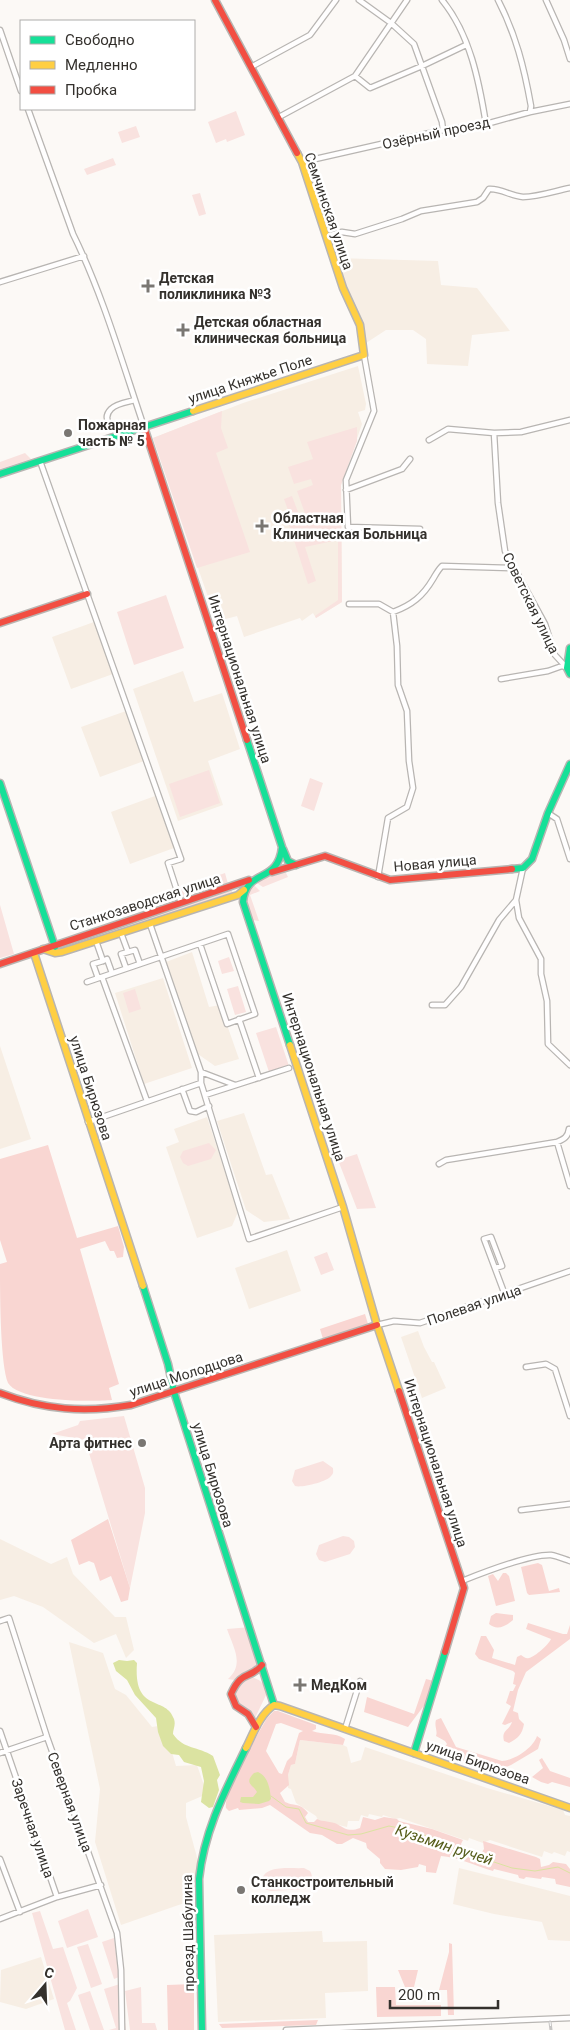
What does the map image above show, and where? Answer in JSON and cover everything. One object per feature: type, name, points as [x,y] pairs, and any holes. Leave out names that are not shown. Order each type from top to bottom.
[{"type":"main road","name":"Семчинская улица","points":[[215,0],[302,162],[343,288],[360,325],[364,355]]},
{"type":"main road","name":"улица Княжье Поле","points":[[144,427],[364,355]]},
{"type":"main road","points":[[0,474],[144,427]]},
{"type":"main road","name":"Интернациональная улица","points":[[144,427],[280,840],[281,860],[278,866],[268,873]]},
{"type":"main road","points":[[0,623],[87,594]]},
{"type":"main road","points":[[568,671],[570,648]]},
{"type":"main road","points":[[523,868],[532,859],[548,813],[570,764]]},
{"type":"main road","points":[[0,783],[57,953]]},
{"type":"main road","points":[[280,840],[287,859],[296,865]]},
{"type":"main road","name":"Новая улица","points":[[268,873],[322,857],[329,857],[390,880],[523,868]]},
{"type":"main road","points":[[244,890],[246,884],[268,873]]},
{"type":"main road","name":"Станкозаводская улица","points":[[0,964],[255,878]]},
{"type":"main road","points":[[236,884],[241,885],[244,890]]},
{"type":"main road","name":"Интернациональная улица","points":[[244,890],[243,902],[343,1207],[377,1325],[464,1588],[414,1753]]},
{"type":"main road","name":"Станкозаводская улица","points":[[43,950],[57,953],[150,924],[233,896],[244,890]]},
{"type":"main road","points":[[233,896],[239,897],[243,902]]},
{"type":"main road","name":"улица Бирюзова","points":[[34,952],[168,1364],[174,1392],[274,1705],[570,1808]]},
{"type":"main road","name":"улица Молодцова","points":[[0,1393],[42,1407],[81,1412],[112,1409],[136,1404],[174,1392],[377,1325]]},
{"type":"main road","points":[[256,1727],[248,1714],[236,1706],[232,1694],[236,1682],[241,1677],[258,1670],[262,1666]]},
{"type":"main road","name":"проезд Шабулина","points":[[202,2030],[199,1879],[201,1859],[216,1810],[256,1727],[265,1712],[274,1705]]},
{"type":"street","points":[[251,66],[310,36],[336,0]]},
{"type":"street","points":[[358,0],[391,23],[414,44],[442,122],[443,130]]},
{"type":"street","points":[[279,117],[355,76],[407,0]]},
{"type":"street","points":[[442,0],[454,14],[480,84],[486,124]]},
{"type":"street","points":[[498,0],[514,35],[524,66],[531,106],[530,112]]},
{"type":"street","points":[[546,0],[564,40],[570,59]]},
{"type":"street","points":[[0,30],[20,88]]},
{"type":"street","points":[[355,76],[370,88],[466,45]]},
{"type":"street","name":"Озёрный проезд","points":[[302,162],[443,130],[486,124],[570,104]]},
{"type":"street","points":[[0,282],[84,256],[73,234],[28,110]]},
{"type":"street","points":[[327,236],[342,232],[355,234],[421,211],[477,202],[483,198],[489,189],[498,188],[508,195],[524,197],[570,188]]},
{"type":"street","name":"Интернациональная улица","points":[[84,256],[144,427]]},
{"type":"street","points":[[364,355],[374,411],[346,480],[348,528],[420,529]]},
{"type":"street","points":[[124,433],[112,428],[108,419],[111,410],[119,405],[135,400]]},
{"type":"street","points":[[429,440],[448,428],[520,432],[570,420]]},
{"type":"street","points":[[108,438],[112,428]]},
{"type":"street","name":"Советская улица","points":[[494,432],[498,503],[505,551],[545,624],[555,655],[568,671]]},
{"type":"street","points":[[346,490],[402,469],[410,459]]},
{"type":"street","points":[[40,461],[181,859],[168,863],[181,903]]},
{"type":"street","points":[[348,604],[378,604],[394,612],[409,606],[422,594],[437,570],[442,566],[513,568]]},
{"type":"street","points":[[378,877],[388,818],[407,807],[413,788],[409,761],[407,711],[398,685],[394,612]]},
{"type":"street","points":[[501,679],[548,671],[562,666],[568,671]]},
{"type":"street","points":[[548,813],[557,819],[570,859]]},
{"type":"street","points":[[523,868],[516,900],[519,918],[541,958],[541,974],[547,1001],[548,1044],[570,1064]]},
{"type":"street","points":[[432,1005],[445,1005],[461,986],[498,920],[516,900]]},
{"type":"street","points":[[150,924],[163,957],[201,1072],[201,1083],[249,1239],[343,1207]]},
{"type":"street","points":[[122,933],[128,952]]},
{"type":"street","points":[[87,982],[228,934],[255,1014],[227,1024],[200,944]]},
{"type":"street","points":[[96,941],[103,961]]},
{"type":"street","points":[[126,968],[121,954],[135,950],[140,964]]},
{"type":"street","points":[[112,973],[107,959],[93,964],[100,977],[147,1101]]},
{"type":"street","points":[[239,1019],[259,1078]]},
{"type":"street","points":[[205,1095],[289,1068]]},
{"type":"street","points":[[201,1072],[235,1086]]},
{"type":"street","points":[[88,1122],[201,1083]]},
{"type":"street","points":[[182,1089],[190,1111],[196,1112],[209,1106]]},
{"type":"street","points":[[439,1164],[446,1160],[557,1142],[568,1135],[569,1130]]},
{"type":"street","points":[[557,1142],[570,1186]]},
{"type":"street","points":[[494,1268],[502,1266],[491,1237],[484,1239],[494,1268],[505,1295]]},
{"type":"street","name":"Полевая улица","points":[[377,1325],[394,1321],[420,1323],[570,1272]]},
{"type":"street","points":[[526,1367],[546,1364],[555,1370],[570,1416]]},
{"type":"street","points":[[521,1510],[570,1504]]},
{"type":"street","points":[[462,1581],[500,1567],[542,1556],[553,1555],[570,1561]]},
{"type":"street","name":"Северная улица","points":[[0,1621],[9,1618],[46,1737],[101,1885],[116,1933],[121,1988],[122,2030]]},
{"type":"street","points":[[345,1729],[360,1681]]},
{"type":"street","name":"Заречная улица","points":[[0,1731],[57,1897]]},
{"type":"street","points":[[0,1753],[46,1737]]},
{"type":"street","points":[[0,1859],[20,1912]]},
{"type":"street","points":[[0,1919],[57,1897],[101,1885]]},
{"type":"street","points":[[286,2030],[570,2018]]},
{"type":"shaded area","points":[[236,111],[245,135],[227,142],[226,139],[216,143],[208,122]]},
{"type":"shaded area","points":[[136,126],[140,137],[122,143],[118,132]]},
{"type":"shaded area","points":[[113,158],[116,165],[87,175],[84,169]]},
{"type":"shaded area","points":[[200,193],[206,214],[199,216],[192,195]]},
{"type":"shaded area","points":[[336,258],[438,261],[441,285],[477,288],[510,331],[472,335],[468,366],[427,364],[426,339],[413,330],[386,330],[366,343],[363,326],[346,291]]},
{"type":"shaded area","name":"Областная Клиническая Больница","points":[[358,366],[366,404],[365,410],[358,412],[362,424],[341,485],[342,602],[316,618],[313,613],[302,621],[300,618],[244,637],[237,616],[216,620],[153,438],[243,403]]},
{"type":"shaded area","points":[[222,411],[221,428],[228,448],[216,453],[250,552],[197,568],[153,438]]},
{"type":"shaded area","points":[[357,427],[357,441],[341,485],[342,602],[316,618],[315,616],[338,600],[338,540],[305,547],[316,581],[308,584],[286,515],[289,513],[284,499],[292,496],[301,520],[307,519],[297,491],[313,485],[311,479],[294,484],[288,467],[313,459],[307,442]]},
{"type":"shaded area","points":[[25,453],[31,459],[0,469],[0,462]]},
{"type":"shaded area","points":[[166,595],[184,648],[134,665],[117,612]]},
{"type":"shaded area","points":[[94,622],[113,674],[71,689],[52,637]]},
{"type":"shaded area","points":[[183,671],[194,702],[222,693],[240,749],[208,761],[223,805],[178,821],[133,689]]},
{"type":"shaded area","points":[[126,711],[144,761],[100,777],[81,727]]},
{"type":"shaded area","points":[[209,770],[220,803],[180,817],[169,784]]},
{"type":"shaded area","points":[[310,778],[323,783],[314,811],[301,806]]},
{"type":"shaded area","points":[[155,796],[174,848],[130,864],[111,812]]},
{"type":"shaded area","points":[[285,871],[288,877],[263,887],[255,882]]},
{"type":"shaded area","points":[[225,873],[228,884],[182,899],[179,889]]},
{"type":"shaded area","points":[[253,884],[260,891],[250,895],[259,921],[252,920],[247,901],[248,892]]},
{"type":"shaded area","points":[[231,888],[233,894],[58,952],[56,947]]},
{"type":"shaded area","points":[[0,905],[14,954],[0,958]]},
{"type":"shaded area","points":[[192,952],[209,1007],[220,1005],[239,1059],[215,1066],[195,1052],[166,962]]},
{"type":"shaded area","points":[[229,957],[234,971],[222,974],[218,961]]},
{"type":"shaded area","points":[[163,978],[192,1068],[144,1084],[115,993]]},
{"type":"shaded area","points":[[238,986],[246,1012],[235,1015],[227,989]]},
{"type":"shaded area","points":[[135,989],[141,1009],[129,1013],[123,993]]},
{"type":"shaded area","points":[[276,1027],[289,1066],[269,1072],[256,1033]]},
{"type":"shaded area","points":[[0,1046],[31,1139],[0,1149]]},
{"type":"shaded area","points":[[244,1113],[266,1175],[272,1174],[290,1219],[264,1222],[246,1210],[217,1121]]},
{"type":"shaded area","points":[[207,1117],[238,1212],[232,1226],[197,1238],[166,1147],[179,1142],[174,1129]]},
{"type":"shaded area","points":[[209,1143],[216,1150],[211,1159],[188,1166],[183,1163],[180,1157],[183,1151]]},
{"type":"shaded area","points":[[48,1145],[77,1238],[118,1226],[124,1247],[123,1257],[117,1258],[114,1251],[110,1251],[105,1241],[80,1249],[119,1384],[109,1388],[112,1400],[57,1399],[26,1394],[8,1383],[5,1373],[1,1326],[0,1264],[7,1262],[0,1240],[0,1159]]},
{"type":"shaded area","points":[[357,1154],[376,1208],[357,1209],[338,1160]]},
{"type":"shaded area","points":[[287,1250],[301,1291],[249,1309],[235,1268]]},
{"type":"shaded area","points":[[327,1252],[334,1270],[321,1275],[314,1257]]},
{"type":"shaded area","points":[[365,1314],[368,1324],[323,1339],[320,1329]]},
{"type":"shaded area","points":[[418,1331],[424,1347],[432,1362],[434,1362],[446,1388],[422,1398],[401,1337]]},
{"type":"shaded area","points":[[124,1416],[145,1488],[145,1513],[130,1588],[85,1440],[52,1434],[78,1425],[80,1421]]},
{"type":"shaded area","points":[[323,1461],[333,1468],[333,1473],[329,1478],[314,1484],[295,1486],[292,1481],[295,1470]]},
{"type":"shaded area","points":[[108,1519],[130,1588],[128,1600],[121,1602],[111,1576],[100,1581],[94,1563],[89,1561],[79,1565],[71,1540]]},
{"type":"shaded area","points":[[343,1536],[349,1537],[354,1541],[355,1547],[350,1554],[325,1562],[319,1560],[316,1554],[319,1545]]},
{"type":"shaded area","points":[[0,1539],[51,1564],[67,1557],[73,1574],[115,1617],[126,1617],[134,1650],[126,1658],[116,1634],[94,1643],[43,1607],[14,1596],[0,1600]]},
{"type":"shaded area","points":[[538,1563],[542,1565],[549,1591],[559,1588],[560,1592],[529,1595],[527,1593],[521,1567]]},
{"type":"shaded area","points":[[503,1573],[509,1576],[515,1601],[496,1606],[488,1576],[493,1574],[498,1581]]},
{"type":"shaded area","points":[[496,1613],[513,1615],[513,1620],[501,1627],[492,1626],[489,1624],[491,1616]]},
{"type":"shaded area","points":[[528,1623],[563,1634],[567,1634],[570,1625],[570,1639],[526,1672],[518,1690],[513,1711],[518,1713],[519,1719],[524,1724],[519,1736],[509,1743],[504,1741],[503,1737],[512,1722],[505,1725],[502,1724],[511,1706],[506,1703],[510,1691],[513,1691],[516,1685],[513,1684],[515,1673],[479,1659],[475,1654],[481,1636],[486,1636],[494,1650],[492,1658],[515,1665],[517,1657],[521,1655],[525,1658],[532,1657],[545,1647],[551,1639],[526,1629]]},
{"type":"shaded area","points":[[251,1627],[261,1665],[247,1671],[234,1680],[228,1679],[236,1667],[237,1661],[227,1629]]},
{"type":"shaded area","points":[[69,1642],[103,1653],[115,1689],[126,1695],[152,1727],[164,1725],[176,1766],[197,1765],[207,1794],[186,1803],[186,1817],[198,1861],[193,1900],[121,1925],[95,1842],[100,1789]]},
{"type":"shaded area","points":[[119,1660],[134,1660],[137,1663],[137,1679],[140,1690],[145,1697],[170,1712],[175,1721],[173,1734],[177,1739],[213,1756],[220,1775],[217,1780],[219,1790],[213,1807],[209,1808],[201,1802],[204,1781],[201,1767],[184,1762],[179,1755],[171,1754],[163,1746],[156,1718],[135,1695],[127,1680],[116,1671],[113,1663]]},
{"type":"shaded area","points":[[249,1677],[261,1682],[265,1686],[267,1693],[255,1718],[234,1696],[237,1684]]},
{"type":"shaded area","points":[[426,1679],[434,1681],[426,1703],[408,1727],[364,1712],[367,1697],[414,1714]]},
{"type":"shaded area","points":[[274,1711],[278,1711],[316,1725],[316,1729],[312,1731],[337,1735],[345,1739],[343,1745],[300,1740],[295,1764],[291,1765],[288,1775],[289,1785],[280,1793],[285,1802],[300,1806],[308,1813],[305,1817],[308,1822],[314,1822],[317,1819],[353,1830],[360,1828],[363,1817],[375,1820],[384,1817],[397,1819],[463,1840],[461,1844],[463,1851],[470,1849],[482,1852],[484,1849],[483,1841],[536,1857],[540,1859],[541,1867],[553,1862],[566,1864],[570,1869],[570,1887],[556,1884],[555,1879],[542,1877],[541,1879],[519,1878],[518,1875],[494,1869],[493,1871],[441,1856],[436,1873],[426,1872],[426,1866],[419,1864],[418,1867],[401,1870],[385,1869],[380,1863],[380,1859],[367,1848],[366,1843],[353,1838],[342,1844],[337,1844],[322,1835],[310,1833],[270,1805],[262,1808],[239,1810],[238,1808],[229,1811],[226,1808],[226,1800],[230,1789],[267,1718]],"holes":[[[281,1723],[303,1731],[299,1733],[292,1756],[287,1761],[282,1774],[279,1773],[266,1751],[276,1724]]]},
{"type":"shaded area","points":[[441,1718],[456,1747],[502,1761],[523,1753],[532,1745],[537,1736],[541,1739],[538,1749],[511,1765],[495,1771],[443,1754],[442,1751],[447,1744],[436,1736],[435,1724],[436,1720]]},
{"type":"shaded area","points":[[300,1740],[343,1745],[347,1747],[351,1763],[361,1760],[365,1747],[487,1788],[563,1810],[565,1815],[570,1816],[570,1852],[567,1851],[565,1856],[544,1851],[542,1857],[490,1840],[483,1843],[469,1838],[468,1841],[400,1818],[395,1819],[383,1815],[382,1817],[369,1814],[368,1817],[361,1815],[359,1821],[348,1821],[347,1827],[318,1820],[316,1816],[296,1803],[291,1789],[288,1788],[288,1775],[291,1765],[295,1764]]},
{"type":"shaded area","points":[[542,1758],[550,1771],[570,1778],[570,1787],[552,1782],[548,1784],[532,1777],[543,1768],[539,1760]]},
{"type":"shaded area","points":[[258,1772],[266,1780],[271,1799],[259,1804],[240,1802],[241,1797],[253,1797],[257,1792],[249,1780],[254,1773]]},
{"type":"shaded area","points":[[304,1868],[310,1871],[312,1876],[311,1883],[306,1889],[271,1891],[264,1889],[261,1882],[263,1876],[272,1870]]},
{"type":"shaded area","points":[[459,1868],[570,1896],[570,1941],[548,1940],[542,1922],[494,1914],[453,1904]]},
{"type":"shaded area","points":[[88,1909],[98,1937],[67,1948],[58,1921]]},
{"type":"shaded area","points":[[40,1911],[53,1949],[63,1947],[77,1988],[67,2003],[76,2030],[65,2030],[32,1913]]},
{"type":"shaded area","points":[[322,1931],[323,1942],[367,1941],[368,1991],[325,1993],[326,2018],[218,2022],[214,1935]]},
{"type":"shaded area","points":[[114,1938],[119,1977],[114,1979],[102,1942]]},
{"type":"shaded area","points":[[449,1943],[452,1944],[454,2015],[448,2015],[447,1990],[439,1990],[449,1952]]},
{"type":"shaded area","points":[[88,1944],[102,1984],[91,1988],[77,1947]]},
{"type":"shaded area","points":[[41,1957],[54,1999],[26,2009],[0,2002],[1,1970]]},
{"type":"shaded area","points":[[398,1970],[418,1970],[414,1987],[405,1987]]},
{"type":"shaded area","points":[[120,1984],[126,2030],[109,2030],[116,2028],[104,1989]]},
{"type":"shaded area","points":[[194,1984],[194,2030],[168,2030],[167,1985]]},
{"type":"shaded area","points":[[141,1987],[142,2023],[155,2023],[157,2030],[130,2030],[125,1991]]},
{"type":"shaded area","points":[[376,1987],[395,1987],[396,2005],[441,2005],[441,2016],[377,2017]]},
{"type":"shaded area","points":[[90,1991],[104,2030],[90,2030],[78,1995]]},
{"type":"shaded area","points":[[318,2020],[316,2025],[222,2028],[219,2024]]},
{"type":"waterway","name":"Кузьмин ручей","points":[[271,1796],[286,1807],[299,1809],[306,1823],[348,1835],[361,1834],[389,1826],[435,1838],[455,1849],[512,1868],[535,1871],[558,1867],[570,1873]]},
{"type":"railway","points":[[550,2022],[551,2030]]},
{"type":"traffic: fast","points":[[0,474],[193,411]]},
{"type":"traffic: fast","points":[[570,648],[567,668],[570,674]]},
{"type":"traffic: fast","points":[[247,740],[282,847],[275,867],[250,884],[245,891],[243,902],[290,1045]]},
{"type":"traffic: fast","points":[[512,869],[523,868],[532,859],[548,813],[570,764]]},
{"type":"traffic: fast","points":[[0,783],[55,947]]},
{"type":"traffic: fast","points":[[283,849],[288,861],[296,865]]},
{"type":"traffic: fast","points":[[143,1286],[168,1364],[174,1392],[274,1705]]},
{"type":"traffic: fast","points":[[414,1753],[445,1652]]},
{"type":"traffic: fast","points":[[202,2030],[199,1879],[205,1844],[216,1812],[246,1748]]},
{"type":"traffic: slow","points":[[193,411],[364,355],[360,325],[343,288],[302,162],[297,153]]},
{"type":"traffic: slow","points":[[43,949],[55,953],[62,952],[238,895],[244,890]]},
{"type":"traffic: slow","points":[[34,953],[143,1286]]},
{"type":"traffic: slow","points":[[290,1045],[343,1207],[377,1325],[399,1391]]},
{"type":"traffic: slow","points":[[246,1748],[257,1725],[269,1709],[274,1705],[280,1706],[570,1808]]},
{"type":"traffic: jam","points":[[215,0],[297,153]]},
{"type":"traffic: jam","points":[[144,427],[247,740]]},
{"type":"traffic: jam","points":[[0,623],[87,594]]},
{"type":"traffic: jam","points":[[272,872],[325,856],[390,880],[512,869]]},
{"type":"traffic: jam","points":[[0,964],[249,880]]},
{"type":"traffic: jam","points":[[0,1393],[33,1403],[65,1408],[97,1409],[131,1405],[377,1325]]},
{"type":"traffic: jam","points":[[399,1391],[464,1588],[445,1652]]},
{"type":"traffic: jam","points":[[256,1727],[248,1714],[236,1706],[231,1694],[242,1678],[258,1670],[262,1665]]},
{"type":"place","name":"Детская поликлиника №3","points":[[148,286]]},
{"type":"place","name":"Детская областная клиническая больница","points":[[183,330]]},
{"type":"place","name":"Пожарная часть № 5","points":[[68,433]]},
{"type":"place","name":"Областная Клиническая Больница","points":[[262,526]]},
{"type":"place","name":"Арта фитнес","points":[[142,1443]]},
{"type":"place","name":"МедКом","points":[[300,1685]]},
{"type":"place","name":"Станкостроительный колледж","points":[[241,1890]]}]
